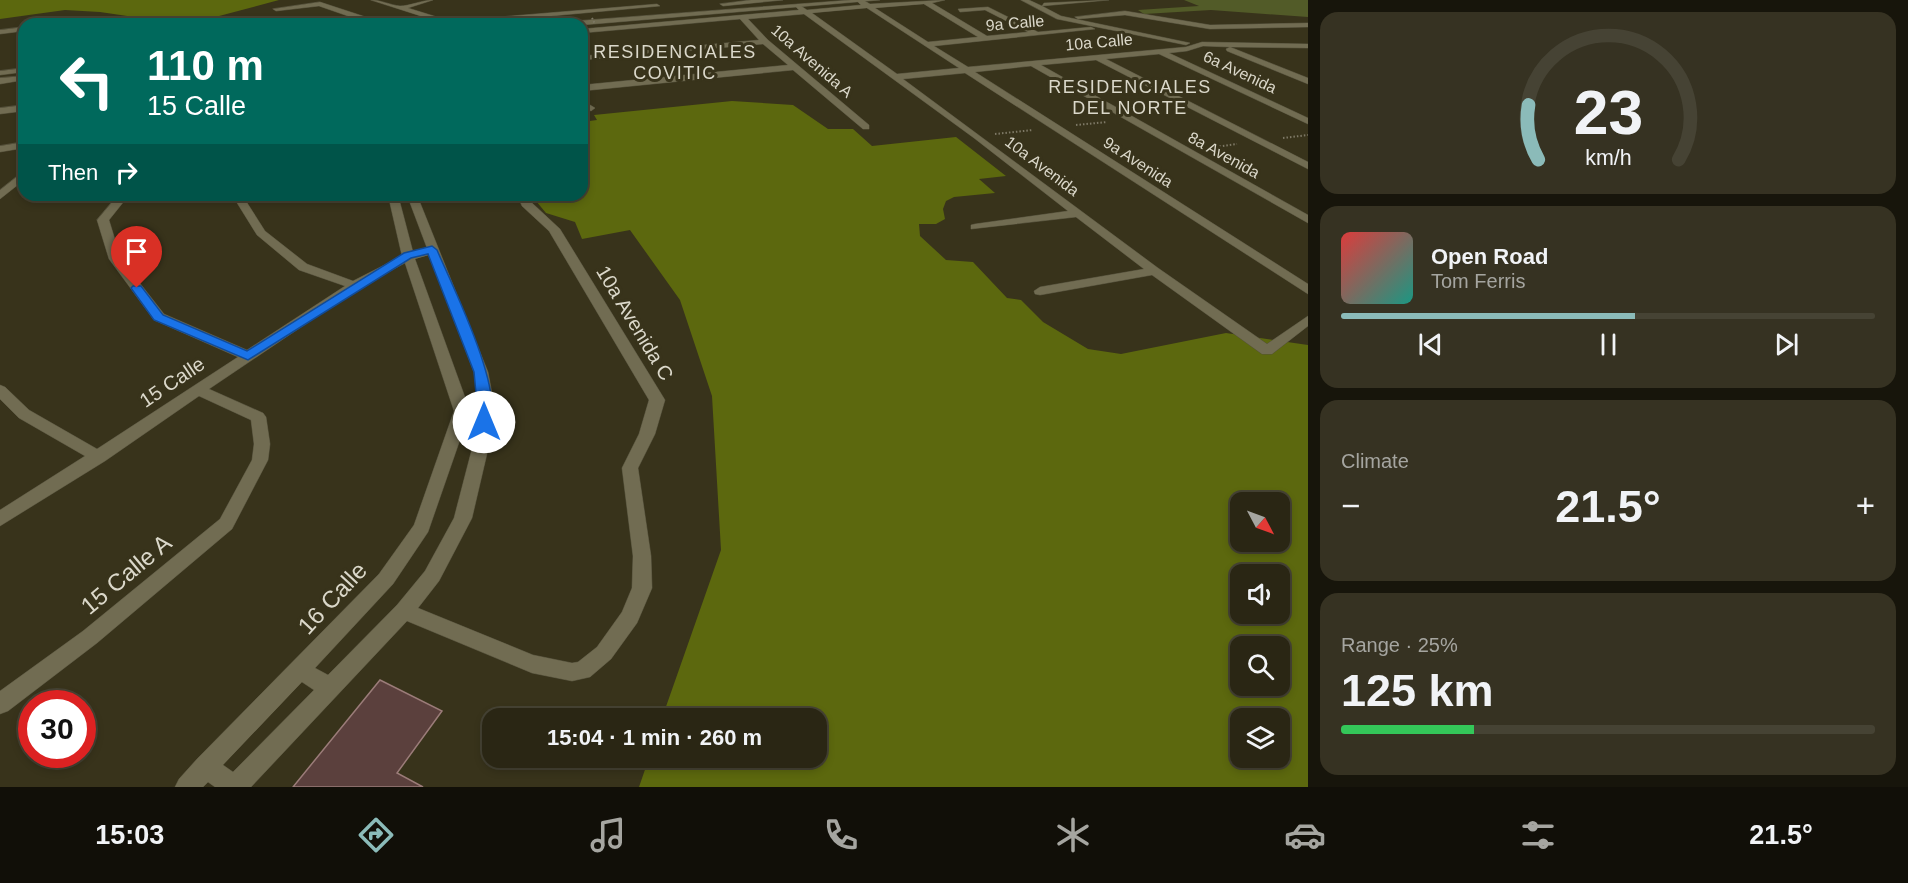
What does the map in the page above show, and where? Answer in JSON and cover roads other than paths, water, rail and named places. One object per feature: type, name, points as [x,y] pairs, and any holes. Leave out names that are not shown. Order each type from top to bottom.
[{"type":"street","points":[[400,8],[430,0]]},
{"type":"street","points":[[721,2],[780,0]]},
{"type":"street","points":[[863,4],[877,0]]},
{"type":"street","points":[[588,22],[731,11],[942,0]]},
{"type":"street","points":[[1024,0],[1059,18],[1103,25]]},
{"type":"street","points":[[1035,0],[1071,17],[1180,42],[1202,44],[1243,53],[1308,81]]},
{"type":"street","points":[[1044,5],[1106,0]]},
{"type":"street","points":[[379,1],[430,18]]},
{"type":"street","points":[[923,1],[986,39]]},
{"type":"street","points":[[721,2],[731,11]]},
{"type":"street","points":[[276,9],[320,4],[361,18]]},
{"type":"street","name":"9a Avenida","points":[[863,4],[1308,290]]},
{"type":"street","points":[[504,18],[656,5],[680,15]]},
{"type":"street","points":[[654,16],[656,5]]},
{"type":"street","points":[[588,30],[742,17],[801,8]]},
{"type":"street","name":"10a Avenida","points":[[801,8],[1154,271],[1267,351],[1308,320]]},
{"type":"street","points":[[960,10],[986,8],[1036,34]]},
{"type":"street","name":"9a Calle","points":[[1059,18],[1125,13],[1210,27],[1308,25]]},
{"type":"street","name":"10a Avenida A","points":[[742,17],[765,42],[866,127]]},
{"type":"street","name":"9a Calle","points":[[926,44],[1103,25]]},
{"type":"street","points":[[0,32],[18,30]]},
{"type":"street","points":[[588,57],[765,42]]},
{"type":"street","name":"10a Calle","points":[[893,76],[1187,49],[1202,44],[1305,47]]},
{"type":"street","name":"6a Avenida","points":[[1159,51],[1308,121]]},
{"type":"street","points":[[1096,57],[1308,166]]},
{"type":"street","name":"8a Avenida","points":[[1030,63],[1308,220]]},
{"type":"street","points":[[588,87],[795,67]]},
{"type":"street","points":[[0,73],[18,71]]},
{"type":"street","points":[[0,81],[18,79]]},
{"type":"street","points":[[0,111],[18,109]]},
{"type":"street","points":[[0,149],[18,147]]},
{"type":"street","points":[[0,196],[18,180]]},
{"type":"street","points":[[119,201],[103,220],[116,260],[159,317],[248,356]]},
{"type":"street","points":[[241,201],[261,233],[303,267],[356,286]]},
{"type":"street","points":[[394,201],[408,255]]},
{"type":"street","points":[[205,767],[235,787],[404,611],[432,576],[463,518],[482,441],[486,404],[481,372],[414,201]]},
{"type":"street","name":"10a Avenida C","points":[[404,611],[532,664],[572,672],[584,670],[604,653],[630,617],[642,588],[642,556],[630,468],[647,434],[657,400],[554,229],[525,201]]},
{"type":"street","points":[[975,227],[1078,213]]},
{"type":"street","name":"15 Calle","points":[[0,519],[99,457],[197,389],[356,286],[408,255],[432,250]]},
{"type":"street","name":"16 Calle","points":[[186,787],[386,579],[422,527],[462,411],[408,255]]},
{"type":"street","points":[[1040,291],[1154,271]]},
{"type":"street","name":"15 Calle A","points":[[0,704],[90,637],[226,524],[260,460],[262,444],[258,417],[197,389]]},
{"type":"street","points":[[0,390],[24,414],[99,457]]},
{"type":"street","points":[[299,669],[330,688]]},
{"type":"district","name":"RESIDENCIALES COVITIC","points":[[675,62]]},
{"type":"district","name":"RESIDENCIALES DEL NORTE","points":[[1130,97]]}]
